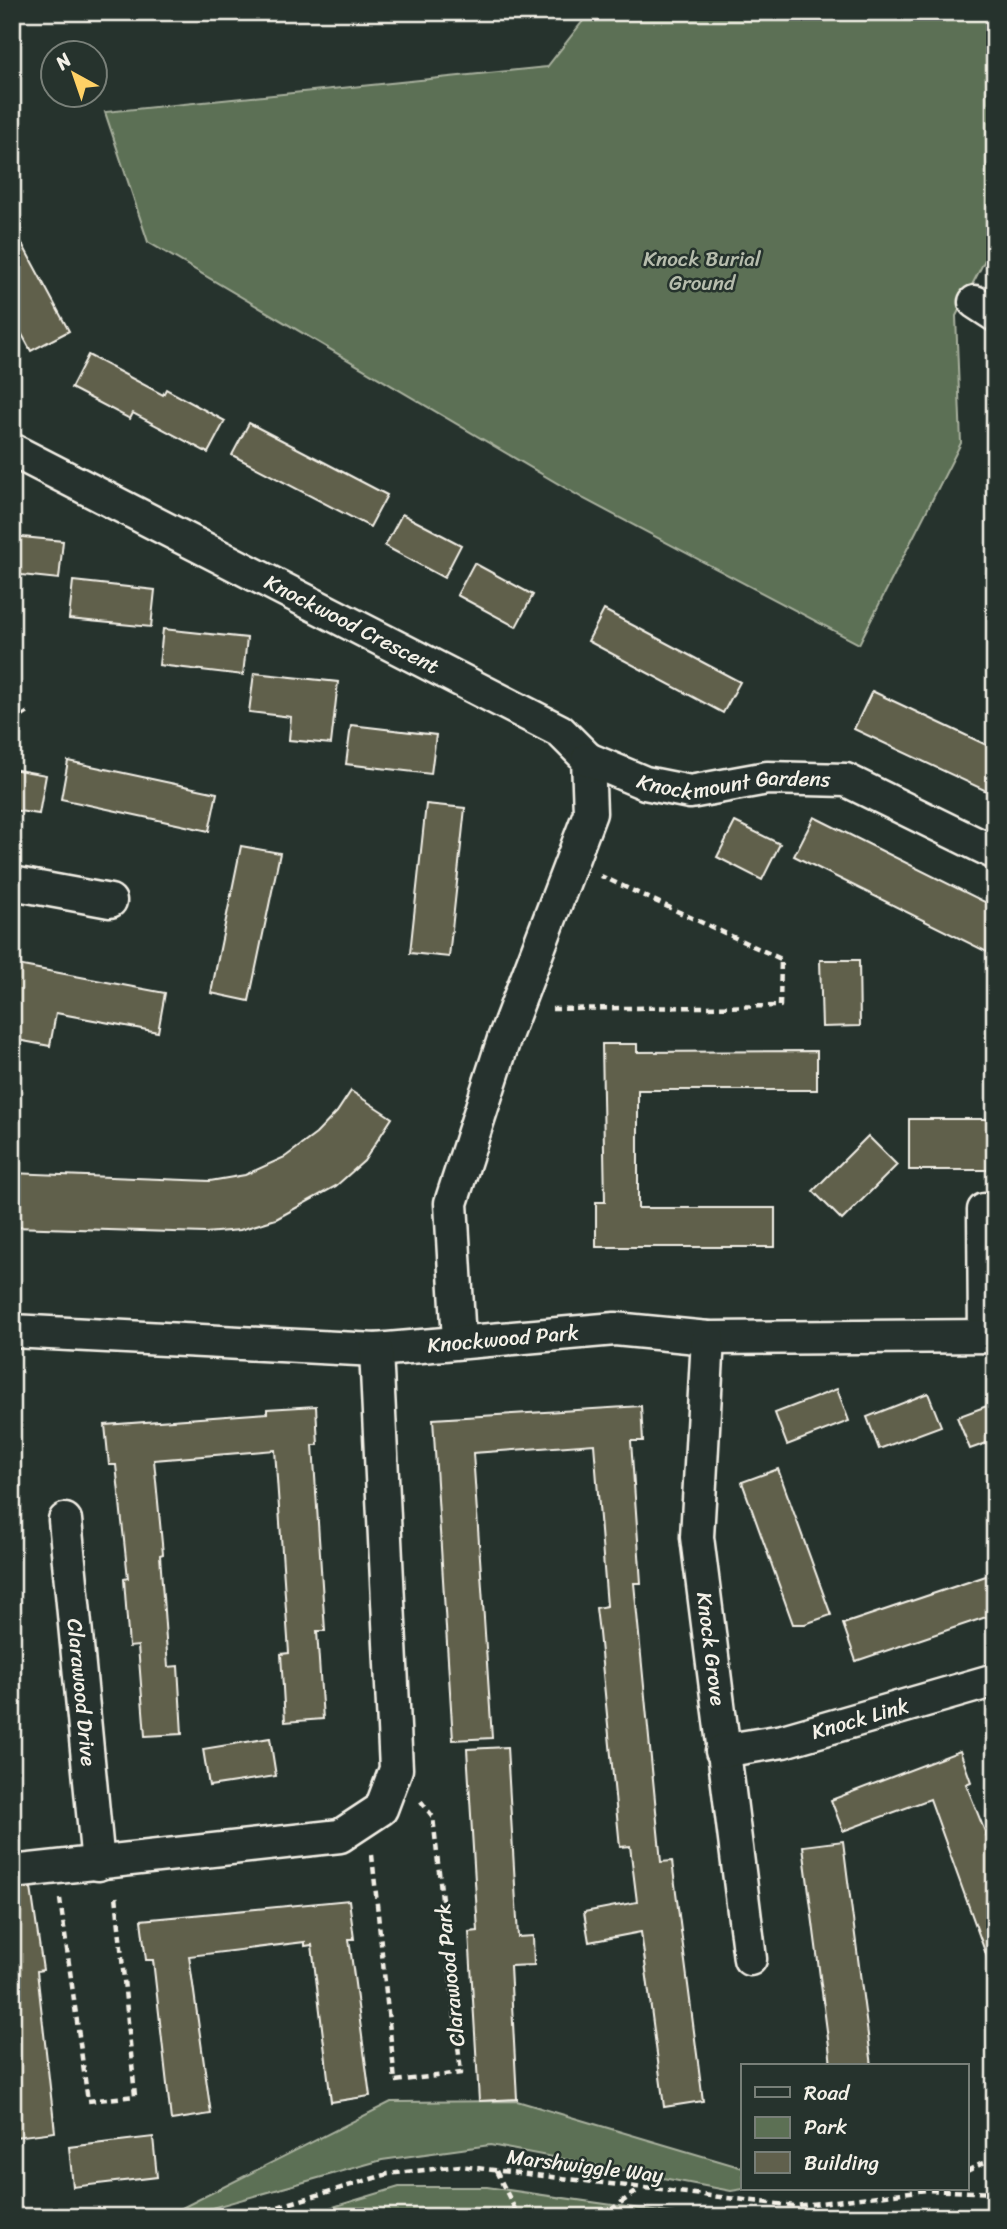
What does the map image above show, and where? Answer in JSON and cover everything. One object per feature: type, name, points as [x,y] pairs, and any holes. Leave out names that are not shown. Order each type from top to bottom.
[{"type":"street","name":"Knockwood Crescent","points":[[12,450],[560,731],[587,759]]},
{"type":"street","name":"Knockmount Gardens","points":[[587,759],[645,782],[690,792],[766,778],[846,780],[995,853]]},
{"type":"street","points":[[459,1341],[451,1203],[516,1009],[590,813],[587,759]]},
{"type":"street","points":[[12,883],[110,901]]},
{"type":"street","points":[[984,1210],[990,1336]]},
{"type":"street","name":"Knockwood Park","points":[[12,1331],[376,1350],[615,1329],[708,1338],[990,1336]]},
{"type":"street","name":"Knock Grove","points":[[708,1338],[697,1537],[750,1959]]},
{"type":"street","points":[[12,1872],[340,1836],[381,1809],[396,1769],[376,1350]]},
{"type":"street","name":"Clarawood Drive","points":[[65,1520],[105,1863]]},
{"type":"street","name":"Knock Link","points":[[722,1751],[783,1741],[995,1680]]},
{"type":"path","points":[[12,723],[31,710]]},
{"type":"path","points":[[516,1009],[780,1006],[781,959],[572,862]]},
{"type":"path","name":"Clarawood Park","points":[[368,1818],[395,2081],[461,2073],[433,1817],[396,1769]]},
{"type":"path","points":[[56,1868],[88,2101],[135,2096],[105,1863]]},
{"type":"path","points":[[968,2170],[995,2157]]},
{"type":"path","name":"Marshwiggle Way","points":[[244,2217],[388,2174],[460,2166],[795,2206],[921,2190]]},
{"type":"path","points":[[496,2171],[519,2217]]},
{"type":"path","points":[[601,2217],[639,2189]]},
{"type":"path","name":"Marshwiggle Way","points":[[946,2190],[995,2193]]},
{"type":"green space","name":"Knock Burial Ground","points":[[590,12],[995,12],[995,234],[989,252],[956,316],[961,443],[859,644],[584,499],[148,242],[105,112],[547,67]]},
{"type":"green space","points":[[517,2101],[741,2167],[741,2189],[731,2191],[490,2145],[382,2160],[180,2217],[174,2212],[391,2102]]},
{"type":"green space","points":[[399,2187],[487,2187],[696,2217],[300,2217]]},
{"type":"building","points":[[12,225],[69,331],[31,351],[12,316]]},
{"type":"building","points":[[88,355],[163,395],[166,389],[225,421],[208,453],[133,413],[130,419],[71,388]]},
{"type":"building","points":[[249,423],[387,495],[370,527],[232,455]]},
{"type":"building","points":[[402,514],[461,545],[444,578],[385,546]]},
{"type":"building","points":[[12,536],[63,541],[59,579],[12,574]]},
{"type":"building","points":[[474,563],[533,595],[516,627],[457,595]]},
{"type":"building","points":[[73,581],[155,590],[151,627],[69,619]]},
{"type":"building","points":[[604,610],[740,682],[723,713],[588,641]]},
{"type":"building","points":[[163,629],[247,638],[243,675],[159,665]]},
{"type":"building","points":[[254,673],[338,682],[331,744],[289,740],[291,717],[249,712]]},
{"type":"building","points":[[872,691],[995,749],[995,795],[854,729]]},
{"type":"building","points":[[351,725],[436,735],[431,774],[346,764]]},
{"type":"building","points":[[68,761],[217,793],[209,831],[61,799]]},
{"type":"building","points":[[12,769],[46,775],[39,814],[12,810]]},
{"type":"building","points":[[426,804],[465,808],[449,957],[410,953]]},
{"type":"building","points":[[814,817],[995,907],[995,956],[794,856]]},
{"type":"building","points":[[735,822],[780,844],[762,880],[717,857]]},
{"type":"building","points":[[241,846],[280,853],[249,1001],[211,993]]},
{"type":"building","points":[[820,960],[859,960],[860,1026],[822,1027]]},
{"type":"building","points":[[12,964],[165,993],[158,1032],[56,1013],[50,1046],[12,1039]]},
{"type":"building","points":[[602,1044],[637,1044],[637,1052],[817,1051],[817,1090],[638,1090],[638,1208],[775,1208],[775,1247],[596,1247],[596,1202],[605,1202]]},
{"type":"building","points":[[351,1091],[392,1118],[364,1161],[336,1186],[276,1219],[240,1230],[205,1233],[12,1227],[12,1173],[210,1181],[245,1175],[285,1157],[316,1134],[337,1112]]},
{"type":"building","points":[[909,1119],[995,1119],[995,1170],[909,1170]]},
{"type":"building","points":[[868,1136],[897,1165],[842,1220],[813,1191]]},
{"type":"building","points":[[837,1389],[849,1421],[787,1445],[775,1413]]},
{"type":"building","points":[[928,1393],[941,1426],[879,1449],[867,1417]]},
{"type":"building","points":[[995,1403],[995,1440],[970,1449],[957,1417]]},
{"type":"building","points":[[316,1406],[318,1445],[313,1445],[325,1631],[317,1631],[323,1719],[285,1722],[281,1654],[289,1653],[275,1450],[154,1460],[163,1554],[160,1555],[168,1667],[178,1666],[182,1734],[145,1736],[138,1646],[129,1647],[124,1579],[128,1578],[116,1465],[109,1465],[105,1425],[267,1413],[267,1409]]},
{"type":"building","points":[[641,1406],[643,1441],[631,1441],[641,1583],[634,1583],[661,1862],[672,1861],[703,2101],[664,2107],[641,1932],[589,1942],[584,1912],[637,1902],[630,1846],[620,1847],[596,1608],[607,1606],[594,1444],[473,1453],[492,1738],[453,1740],[433,1419]]},
{"type":"building","points":[[778,1469],[831,1615],[805,1624],[793,1624],[742,1482]]},
{"type":"building","points":[[995,1573],[995,1614],[856,1661],[843,1624]]},
{"type":"building","points":[[270,1738],[276,1776],[209,1786],[203,1749]]},
{"type":"building","points":[[507,1747],[518,1937],[533,1936],[534,1965],[510,1966],[517,2099],[479,2101],[469,1932],[478,1931],[467,1749]]},
{"type":"building","points":[[960,1751],[971,1782],[966,1784],[995,1857],[995,1964],[990,1965],[930,1799],[843,1831],[831,1800]]},
{"type":"building","points":[[843,1841],[872,2064],[831,2064],[803,1846]]},
{"type":"building","points":[[31,1888],[43,1970],[37,1971],[55,2132],[15,2137],[12,2113],[12,1890]]},
{"type":"building","points":[[349,1900],[354,1939],[349,1939],[370,2096],[331,2102],[312,1945],[305,1946],[305,1942],[189,1956],[211,2114],[171,2120],[153,1960],[146,1960],[141,1920]]},
{"type":"building","points":[[153,2137],[157,2177],[73,2187],[69,2147]]}]
